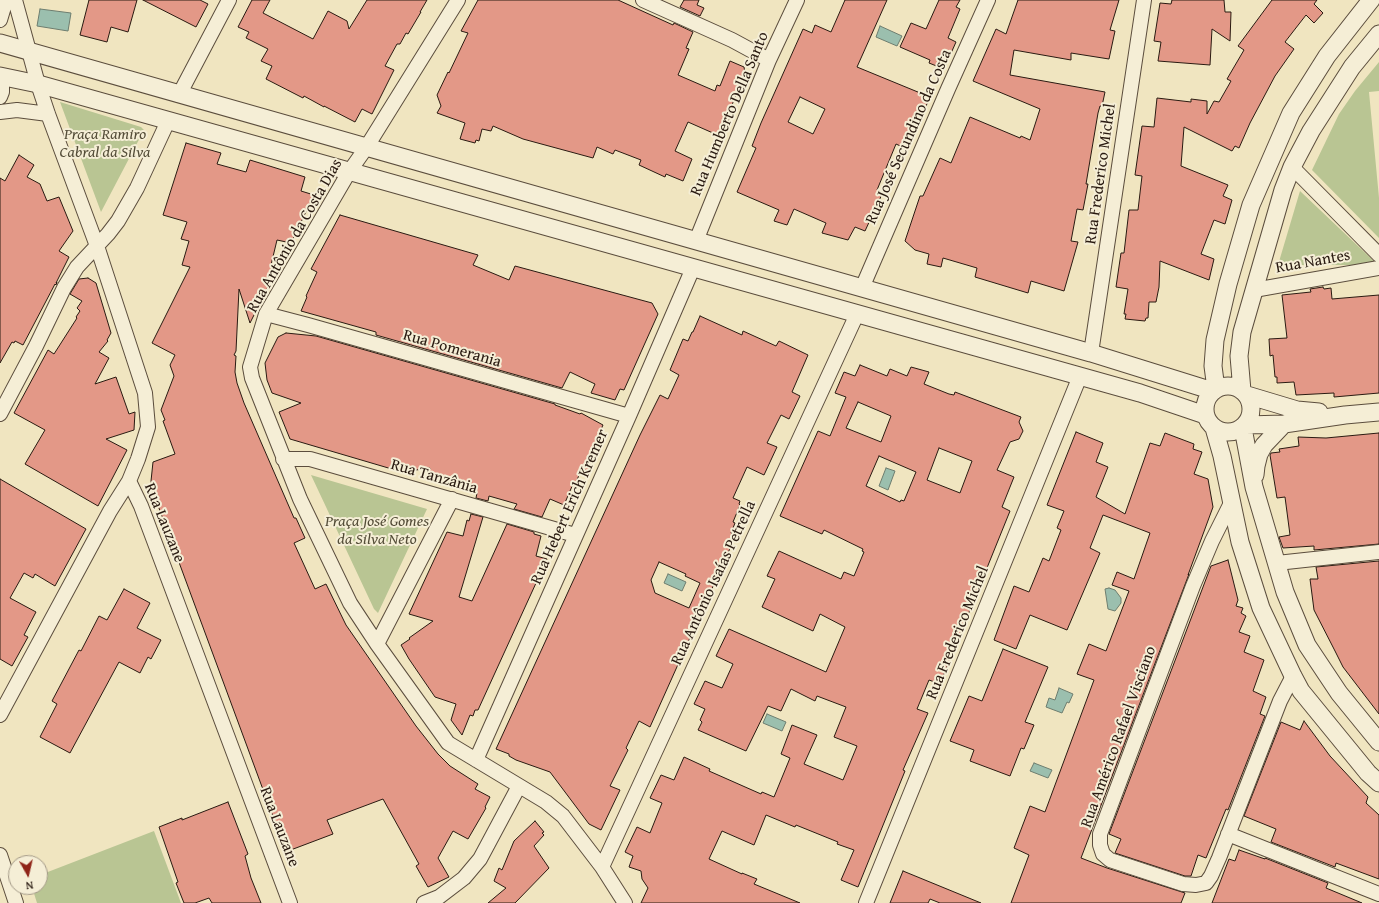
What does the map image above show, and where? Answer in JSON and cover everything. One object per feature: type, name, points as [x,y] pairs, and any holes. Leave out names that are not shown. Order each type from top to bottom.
[{"type":"street","points":[[0,20],[6,0]]},
{"type":"street","name":"Rua Lauzane","points":[[15,0],[38,84],[97,246],[145,393],[148,427],[129,481],[146,521],[290,903]]},
{"type":"street","points":[[179,95],[229,0]]},
{"type":"street","name":"Rua Antônio da Costa Dias","points":[[458,0],[366,148],[349,172],[266,314],[250,367],[252,378],[300,499],[350,603],[377,644],[448,742],[546,802],[562,816],[602,867],[625,903]]},
{"type":"street","points":[[643,0],[732,40],[769,60]]},
{"type":"street","name":"Rua Humberto Della Santo","points":[[696,241],[769,60],[797,0]]},
{"type":"street","name":"Rua José Secundino da Costa","points":[[862,288],[988,0]]},
{"type":"street","name":"Rua Frederico Michel","points":[[1091,354],[1144,0]]},
{"type":"street","points":[[1215,390],[1213,366],[1215,340],[1228,284],[1251,205],[1291,113],[1327,56],[1371,0]]},
{"type":"street","points":[[1379,34],[1348,74],[1311,131],[1292,168],[1273,222],[1242,332],[1239,356],[1245,393],[1252,407],[1251,414],[1244,427],[1254,488],[1285,592],[1307,645],[1339,693],[1379,742]]},
{"type":"street","points":[[0,43],[1215,390]]},
{"type":"street","points":[[0,97],[2,92],[0,77],[38,84],[1140,393],[1210,422],[1223,432],[1233,432],[1244,427],[1284,424],[1345,415],[1379,412]]},
{"type":"street","points":[[0,112],[17,110],[48,114]]},
{"type":"street","points":[[0,414],[36,346],[64,288],[77,267],[118,221],[137,188],[168,121]]},
{"type":"street","name":"Rua Nantes","points":[[1292,168],[1379,255]]},
{"type":"street","name":"Rua Hebert Erich Kremer","points":[[476,760],[693,268]]},
{"type":"street","name":"Rua Nantes","points":[[1254,290],[1379,268]]},
{"type":"street","name":"Rua Pomerania","points":[[266,314],[629,416]]},
{"type":"street","name":"Rua Antônio Isaías Petrella","points":[[602,867],[857,314]]},
{"type":"street","name":"Rua Frederico Michel","points":[[866,903],[1080,376]]},
{"type":"street","points":[[1345,415],[1297,410],[1245,393],[1232,386],[1226,386],[1215,390],[1206,400],[1210,422],[1232,501],[1240,542],[1261,608],[1293,676],[1306,697],[1368,773],[1379,783]]},
{"type":"street","points":[[1254,488],[1256,466],[1264,445],[1284,424]]},
{"type":"street","name":"Rua Tanzânia","points":[[283,459],[310,459],[575,535]]},
{"type":"street","points":[[0,715],[110,511],[129,481]]},
{"type":"street","points":[[377,644],[452,499]]},
{"type":"street","name":"Rua Américo Rafael Visciano","points":[[1232,501],[1212,542],[1190,594],[1100,834],[1100,846],[1103,854],[1110,860],[1183,884],[1196,885],[1206,883],[1211,876],[1280,701],[1293,676]]},
{"type":"street","points":[[1277,563],[1379,552]]},
{"type":"street","points":[[424,903],[439,897],[464,878],[480,859],[519,786]]},
{"type":"street","points":[[1228,834],[1379,894]]},
{"type":"street","points":[[0,855],[16,903]]},
{"type":"green space","points":[[1379,62],[1379,91],[1369,92],[1379,198],[1379,238],[1312,170],[1339,114],[1355,91]]},
{"type":"green space","name":"Praça Ramiro Cabral da Silva","points":[[60,102],[141,127],[144,130],[101,212]]},
{"type":"green space","points":[[1300,191],[1378,265],[1278,265]]},
{"type":"green space","name":"Praça José Gomes da Silva Neto","points":[[311,475],[427,509],[378,613],[374,609]]},
{"type":"green space","points":[[154,831],[181,903],[37,903],[34,895],[48,895],[48,872]]},
{"type":"shaded area","points":[[40,9],[71,13],[68,31],[37,26]]},
{"type":"shaded area","points":[[880,26],[902,36],[897,46],[876,37]]},
{"type":"shaded area","points":[[886,468],[895,471],[888,490],[879,486]]},
{"type":"shaded area","points":[[668,574],[686,582],[682,591],[664,583]]},
{"type":"shaded area","points":[[1109,588],[1115,590],[1121,598],[1121,603],[1115,611],[1108,609],[1105,589]]},
{"type":"shaded area","points":[[1059,688],[1073,694],[1062,713],[1046,707],[1049,698],[1055,700]]},
{"type":"shaded area","points":[[767,714],[786,722],[782,731],[763,723]]},
{"type":"shaded area","points":[[1034,763],[1052,770],[1048,778],[1030,771]]},
{"type":"building","points":[[89,0],[137,0],[128,32],[111,27],[107,42],[80,35]]},
{"type":"building","points":[[143,0],[200,0],[208,4],[196,27]]},
{"type":"building","points":[[252,0],[270,0],[263,13],[313,39],[328,11],[347,21],[349,29],[367,0],[427,0],[408,34],[406,33],[400,44],[397,44],[385,66],[394,70],[372,114],[362,109],[355,122],[304,96],[303,98],[266,79],[272,66],[261,61],[268,49],[246,38],[249,32],[238,27]]},
{"type":"building","points":[[478,0],[618,0],[673,25],[674,23],[693,32],[686,48],[689,49],[678,75],[715,91],[717,85],[720,86],[730,61],[744,67],[745,73],[732,105],[734,106],[722,137],[688,122],[675,151],[692,159],[683,181],[666,174],[665,177],[639,165],[641,160],[615,150],[613,154],[597,147],[593,158],[523,139],[493,126],[491,131],[482,129],[479,141],[476,140],[475,143],[460,139],[465,123],[437,113],[441,106],[437,95],[468,33],[461,31]]},
{"type":"building","points":[[684,0],[699,0],[697,5],[704,8],[700,16],[680,7]]},
{"type":"building","points":[[845,0],[887,0],[857,67],[930,97],[907,149],[896,144],[877,190],[883,192],[865,231],[855,227],[848,240],[822,233],[826,223],[794,209],[787,225],[774,221],[779,210],[737,192],[756,148],[752,146],[761,123],[803,29],[812,33],[815,25],[831,32]],"holes":[[[800,97],[825,109],[813,134],[788,122]]]},
{"type":"building","points":[[939,0],[960,0],[956,7],[960,9],[948,38],[956,42],[944,69],[929,63],[930,60],[900,47],[911,23],[926,29]]},
{"type":"building","points":[[1018,0],[1119,0],[1110,30],[1115,31],[1109,59],[1071,53],[1071,60],[1014,50],[1010,75],[1105,92],[1102,106],[1100,106],[1098,113],[1083,210],[1077,209],[1071,241],[1078,242],[1064,291],[1031,281],[1028,293],[975,277],[977,268],[943,258],[941,267],[927,264],[929,254],[915,250],[905,241],[920,196],[923,196],[940,158],[951,163],[970,117],[1020,138],[1021,136],[1030,140],[1040,109],[973,81],[996,29],[1006,34]]},
{"type":"building","points":[[1172,0],[1224,0],[1225,12],[1231,12],[1230,41],[1212,29],[1210,65],[1158,61],[1161,42],[1154,41],[1160,3],[1171,4]]},
{"type":"building","points":[[1272,0],[1317,0],[1314,4],[1323,13],[1314,23],[1306,15],[1285,42],[1294,49],[1275,76],[1250,123],[1239,148],[1235,146],[1232,151],[1184,127],[1181,166],[1228,185],[1223,196],[1232,200],[1225,224],[1214,220],[1201,254],[1214,259],[1209,280],[1160,261],[1159,287],[1156,302],[1149,302],[1148,318],[1146,318],[1145,321],[1125,319],[1126,314],[1124,314],[1128,289],[1116,287],[1121,253],[1124,253],[1129,210],[1138,210],[1142,176],[1135,175],[1142,126],[1154,127],[1157,98],[1191,102],[1191,99],[1207,101],[1207,114],[1214,101],[1219,102],[1231,81],[1227,79],[1244,50],[1238,46]]},
{"type":"building","points":[[186,143],[221,153],[217,164],[246,172],[250,160],[305,177],[301,191],[314,195],[291,243],[277,240],[271,265],[278,267],[250,323],[239,289],[236,351],[234,355],[236,356],[235,372],[244,403],[294,518],[296,518],[305,538],[294,543],[315,589],[326,584],[346,625],[416,726],[438,754],[450,766],[478,784],[475,789],[490,797],[485,807],[486,808],[468,839],[453,831],[438,858],[449,877],[428,887],[416,866],[419,864],[383,799],[327,820],[333,834],[288,851],[283,837],[281,838],[153,492],[151,481],[153,462],[175,454],[163,421],[165,420],[161,410],[174,376],[170,365],[175,355],[152,343],[190,267],[182,265],[189,241],[181,239],[187,222],[163,215]]},
{"type":"building","points":[[19,155],[34,165],[27,177],[40,184],[47,201],[59,197],[73,231],[59,251],[69,257],[56,285],[55,284],[23,345],[15,341],[14,343],[12,342],[0,363],[0,178],[5,181]]},
{"type":"building","points":[[340,215],[478,255],[473,265],[509,280],[515,266],[652,303],[658,314],[624,390],[620,389],[615,400],[591,393],[595,384],[570,372],[562,388],[376,335],[376,332],[301,311],[317,272],[311,269]]},
{"type":"building","points":[[88,278],[96,283],[111,333],[107,340],[108,341],[99,352],[109,358],[95,384],[116,377],[129,414],[135,412],[134,430],[106,439],[127,450],[98,506],[25,464],[45,430],[14,413],[48,350],[54,354],[77,318],[76,317],[80,311],[77,308],[82,301],[70,294],[79,279]]},
{"type":"building","points":[[1323,287],[1324,289],[1331,288],[1332,299],[1379,295],[1379,393],[1334,397],[1334,393],[1296,395],[1294,382],[1277,383],[1273,355],[1270,356],[1269,339],[1287,338],[1282,295],[1311,292],[1310,289]]},
{"type":"building","points":[[700,316],[742,335],[743,331],[776,346],[779,341],[808,355],[792,392],[800,396],[789,419],[781,415],[767,443],[777,447],[764,475],[747,467],[733,498],[740,501],[731,533],[736,535],[650,727],[639,721],[626,748],[628,750],[610,786],[620,790],[601,830],[589,824],[550,772],[516,760],[509,756],[509,754],[496,749],[640,435],[660,395],[668,399],[679,375],[670,370],[683,339],[688,341]],"holes":[[[659,562],[686,574],[685,576],[700,583],[689,608],[655,593],[651,580]]]},
{"type":"building","points":[[286,333],[316,336],[555,404],[580,414],[581,413],[603,425],[597,438],[600,439],[593,453],[596,455],[588,471],[582,469],[575,484],[573,484],[564,505],[550,499],[542,517],[514,509],[517,504],[489,496],[488,501],[476,498],[477,493],[426,479],[430,468],[402,472],[290,439],[279,412],[301,403],[272,393],[267,380],[265,363],[278,337]]},
{"type":"building","points":[[860,365],[887,376],[890,369],[907,376],[911,367],[929,372],[924,384],[949,394],[954,395],[955,392],[1021,417],[1019,422],[1023,431],[1019,439],[1010,442],[997,470],[1014,477],[1002,507],[1010,511],[940,684],[929,680],[917,709],[928,713],[903,770],[905,771],[858,887],[841,880],[854,850],[837,844],[838,842],[796,825],[795,827],[766,815],[754,845],[722,831],[709,859],[757,879],[754,884],[800,903],[641,903],[648,888],[642,879],[641,871],[629,867],[633,856],[625,852],[637,827],[650,833],[662,803],[650,798],[661,775],[674,780],[684,757],[710,769],[709,771],[761,794],[762,792],[774,797],[790,758],[781,754],[792,725],[817,735],[804,764],[843,780],[857,746],[834,737],[846,707],[817,696],[815,701],[791,689],[781,711],[768,706],[746,751],[698,730],[702,722],[700,720],[705,709],[694,704],[705,681],[722,688],[733,664],[716,656],[729,629],[826,672],[845,627],[820,614],[813,631],[762,607],[775,579],[767,576],[779,551],[841,579],[844,572],[854,576],[864,552],[862,551],[863,549],[824,530],[822,534],[780,516],[818,431],[830,436],[846,397],[835,393],[844,372],[855,376]],"holes":[[[858,402],[891,416],[881,442],[846,428]],[[939,448],[972,461],[960,493],[927,480]],[[879,456],[916,472],[904,501],[901,500],[900,502],[866,486]]]},
{"type":"building","points":[[1076,432],[1103,443],[1096,462],[1108,467],[1096,497],[1125,514],[1150,443],[1160,446],[1165,433],[1194,444],[1193,449],[1202,452],[1194,474],[1208,479],[1213,507],[1081,858],[1185,893],[1181,903],[1011,903],[1029,855],[1014,848],[1030,806],[1045,812],[1094,680],[1077,674],[1089,644],[1106,651],[1129,591],[1112,585],[1117,572],[1134,579],[1150,533],[1103,515],[1090,548],[1100,553],[1067,630],[1030,615],[1016,649],[994,640],[1014,586],[1029,592],[1043,558],[1049,561],[1061,530],[1057,528],[1064,511],[1047,505]]},
{"type":"building","points":[[1379,433],[1379,544],[1314,550],[1314,546],[1283,548],[1279,537],[1290,535],[1285,497],[1277,498],[1270,455],[1271,453],[1280,452],[1279,449],[1299,446],[1298,437],[1326,438]]},
{"type":"building","points":[[0,479],[86,529],[55,586],[35,574],[33,578],[24,573],[10,598],[36,612],[24,635],[28,637],[12,666],[0,659]]},
{"type":"building","points":[[471,514],[483,517],[459,597],[472,601],[507,524],[534,532],[534,534],[541,536],[536,556],[547,559],[478,710],[475,710],[473,716],[470,715],[462,735],[451,720],[456,704],[435,697],[401,645],[433,621],[409,614],[447,532],[463,536],[467,520],[469,521]]},
{"type":"building","points":[[1228,560],[1238,600],[1236,606],[1243,608],[1241,613],[1246,616],[1239,632],[1250,636],[1244,652],[1264,660],[1253,691],[1266,697],[1260,714],[1265,716],[1228,810],[1226,809],[1206,858],[1198,855],[1191,876],[1185,876],[1115,853],[1121,839],[1109,834],[1211,566]]},
{"type":"building","points":[[1379,561],[1379,714],[1343,667],[1314,610],[1310,579],[1318,579],[1316,567]]},
{"type":"building","points":[[124,589],[150,603],[137,628],[161,640],[151,659],[148,657],[140,673],[119,662],[70,753],[40,737],[57,704],[52,701],[79,650],[81,651],[99,616],[107,620]]},
{"type":"building","points":[[1003,649],[1048,667],[1025,722],[1034,725],[1024,749],[1021,748],[1010,776],[970,761],[974,750],[950,741],[969,696],[982,701]]},
{"type":"building","points":[[1304,721],[1330,756],[1368,797],[1366,803],[1379,815],[1379,879],[1336,863],[1335,867],[1271,842],[1276,829],[1244,816],[1281,722],[1300,730]]},
{"type":"building","points":[[228,802],[248,854],[245,856],[251,878],[261,903],[212,903],[209,898],[195,903],[184,903],[176,883],[178,882],[159,827],[182,818],[182,820]]},
{"type":"building","points":[[535,821],[544,832],[542,833],[544,835],[534,846],[549,868],[515,903],[488,903],[506,888],[494,881],[499,868],[502,870],[514,841]]},
{"type":"building","points":[[1239,850],[1265,858],[1328,883],[1326,888],[1362,903],[1212,903],[1229,859],[1235,861]]},
{"type":"building","points":[[903,871],[981,903],[940,903],[930,899],[928,903],[890,903]]}]
